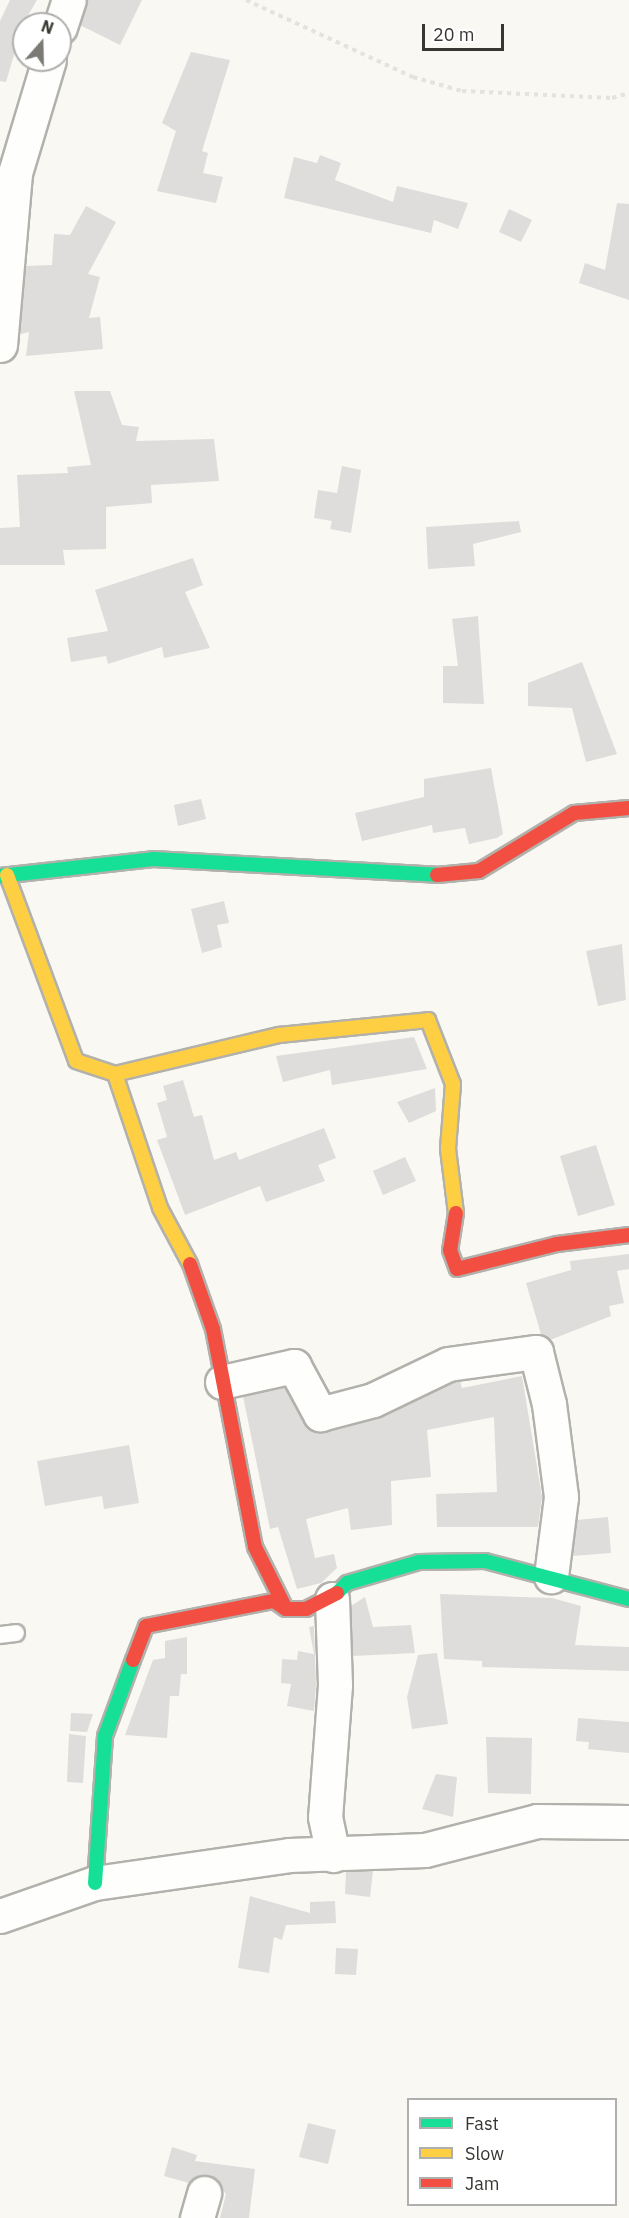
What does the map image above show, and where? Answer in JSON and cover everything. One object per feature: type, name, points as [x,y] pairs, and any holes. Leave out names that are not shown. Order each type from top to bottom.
[{"type":"street","points":[[0,345],[15,173],[45,72]]},
{"type":"street","points":[[629,808],[574,813],[479,871],[428,876],[309,871],[153,859],[4,876],[76,1061],[115,1074],[221,1053],[279,1035],[420,1017],[428,1020],[453,1084],[455,1112],[448,1149],[457,1203],[450,1250],[458,1269],[557,1244],[629,1235]]},
{"type":"street","points":[[115,1074],[160,1208],[196,1275],[213,1329],[255,1547],[286,1609]]},
{"type":"street","points":[[222,1382],[294,1366],[320,1414],[373,1400],[448,1364],[536,1352],[549,1404],[561,1497],[551,1576]]},
{"type":"street","points":[[94,1882],[105,1736],[139,1634],[146,1626],[239,1606],[274,1601],[286,1609],[306,1609],[332,1599],[347,1583],[419,1562],[485,1561],[551,1576],[629,1599]]},
{"type":"street","points":[[332,1599],[335,1685],[325,1816],[333,1855]]},
{"type":"street","points":[[0,1916],[94,1882],[289,1855],[424,1850],[537,1821],[629,1822]]},
{"type":"path","points":[[246,0],[413,77],[462,92],[612,98],[629,93]]},
{"type":"building","points":[[10,0],[37,0],[30,12],[12,12],[12,62],[6,82],[0,81],[0,21]]},
{"type":"building","points":[[87,0],[142,0],[120,45],[80,25]]},
{"type":"building","points":[[191,52],[230,60],[202,151],[208,153],[203,173],[223,177],[216,203],[157,191],[176,131],[162,123]]},
{"type":"building","points":[[320,155],[341,163],[335,180],[393,202],[397,186],[468,203],[458,229],[434,220],[431,233],[284,198],[294,157],[317,163]]},
{"type":"building","points":[[617,203],[629,204],[629,300],[579,283],[585,263],[605,270]]},
{"type":"building","points":[[86,206],[116,222],[88,274],[100,277],[89,318],[100,317],[103,349],[26,356],[29,332],[21,334],[21,324],[26,266],[52,265],[54,234],[70,235]]},
{"type":"building","points":[[509,209],[532,220],[521,242],[499,232]]},
{"type":"building","points":[[74,391],[110,391],[122,425],[139,427],[136,441],[214,439],[219,481],[151,485],[152,503],[106,507],[106,549],[63,550],[65,565],[0,565],[0,528],[20,527],[17,475],[68,473],[67,467],[91,465]]},
{"type":"building","points":[[342,466],[361,470],[351,533],[330,529],[332,521],[314,518],[318,490],[337,493]]},
{"type":"building","points":[[519,521],[521,532],[473,544],[475,566],[428,569],[426,527]]},
{"type":"building","points":[[193,558],[203,585],[185,592],[210,648],[164,658],[162,647],[108,664],[106,656],[71,662],[67,638],[108,631],[95,590]]},
{"type":"building","points":[[478,616],[484,704],[443,703],[443,666],[458,666],[452,619]]},
{"type":"building","points":[[582,662],[617,754],[586,762],[572,708],[528,706],[528,683]]},
{"type":"building","points":[[491,768],[503,834],[497,838],[469,844],[465,828],[433,833],[432,825],[362,841],[355,813],[424,797],[424,779]]},
{"type":"building","points":[[201,799],[206,819],[178,826],[174,805]]},
{"type":"building","points":[[224,901],[229,923],[217,925],[222,947],[202,953],[191,909]]},
{"type":"building","points":[[622,944],[626,1000],[598,1006],[586,951]]},
{"type":"building","points":[[414,1037],[427,1069],[332,1085],[330,1070],[283,1082],[276,1056]]},
{"type":"building","points":[[183,1080],[194,1117],[202,1115],[214,1160],[236,1152],[239,1160],[324,1128],[336,1158],[318,1165],[325,1181],[266,1202],[260,1186],[185,1215],[157,1140],[167,1137],[157,1103],[167,1100],[163,1086]]},
{"type":"building","points":[[435,1088],[436,1111],[409,1123],[397,1102]]},
{"type":"building","points":[[596,1145],[615,1205],[578,1216],[560,1156]]},
{"type":"building","points":[[405,1157],[416,1181],[383,1195],[373,1171]]},
{"type":"building","points":[[629,1254],[629,1269],[617,1271],[624,1303],[609,1306],[611,1316],[550,1340],[541,1334],[526,1283],[571,1270],[570,1261]]},
{"type":"building","points":[[522,1376],[542,1497],[538,1527],[437,1527],[436,1494],[497,1492],[494,1417],[427,1430],[431,1477],[391,1481],[392,1525],[351,1530],[348,1508],[306,1519],[315,1558],[334,1554],[337,1568],[321,1583],[297,1589],[278,1527],[270,1529],[243,1396],[284,1387],[309,1429],[324,1432],[381,1417],[453,1382],[460,1381],[462,1388]]},
{"type":"building","points":[[129,1445],[139,1503],[104,1509],[102,1496],[45,1506],[37,1461]]},
{"type":"building","points":[[608,1517],[611,1553],[572,1556],[577,1520]]},
{"type":"building","points":[[440,1594],[552,1598],[581,1606],[575,1645],[629,1647],[629,1671],[482,1667],[482,1661],[444,1659]]},
{"type":"building","points":[[365,1597],[373,1627],[411,1625],[415,1653],[353,1656],[351,1606]]},
{"type":"building","points":[[314,1626],[316,1685],[314,1711],[287,1706],[291,1684],[281,1683],[282,1659],[297,1660],[298,1651],[314,1654],[309,1627]]},
{"type":"building","points":[[187,1637],[187,1674],[181,1674],[179,1696],[170,1696],[167,1738],[125,1735],[153,1660],[165,1658],[165,1641]]},
{"type":"building","points":[[437,1653],[448,1724],[412,1729],[407,1697],[418,1655]]},
{"type":"building","points":[[71,1713],[93,1714],[87,1732],[70,1731]]},
{"type":"building","points":[[578,1718],[629,1722],[629,1753],[588,1749],[589,1742],[576,1741]]},
{"type":"building","points":[[69,1734],[86,1736],[83,1783],[67,1782]]},
{"type":"building","points":[[486,1737],[532,1738],[531,1794],[488,1793]]},
{"type":"building","points":[[436,1774],[457,1777],[453,1817],[422,1809]]},
{"type":"building","points":[[373,1871],[370,1897],[345,1894],[346,1872]]},
{"type":"building","points":[[250,1896],[310,1913],[310,1902],[335,1901],[336,1923],[286,1925],[282,1940],[274,1937],[269,1973],[238,1968]]},
{"type":"building","points":[[336,1948],[358,1949],[356,1975],[335,1974]]},
{"type":"building","points":[[308,2123],[336,2130],[328,2164],[299,2157]]},
{"type":"building","points":[[172,2147],[197,2155],[195,2161],[255,2169],[249,2218],[220,2218],[226,2194],[210,2175],[189,2183],[164,2176]]},
{"type":"traffic: fast","points":[[0,876],[153,859],[437,875]]},
{"type":"traffic: fast","points":[[337,1593],[347,1583],[419,1562],[485,1561],[629,1599]]},
{"type":"traffic: fast","points":[[95,1883],[105,1736],[133,1660]]},
{"type":"traffic: slow","points":[[7,875],[76,1061],[115,1074],[160,1208],[190,1264]]},
{"type":"traffic: slow","points":[[115,1074],[279,1035],[428,1020],[453,1084],[448,1149],[456,1213]]},
{"type":"traffic: jam","points":[[437,875],[479,871],[574,813],[629,808]]},
{"type":"traffic: jam","points":[[456,1213],[450,1250],[457,1269],[557,1244],[629,1235]]},
{"type":"traffic: jam","points":[[190,1264],[213,1329],[255,1547],[286,1609]]},
{"type":"traffic: jam","points":[[133,1660],[146,1626],[274,1601],[286,1609],[306,1609],[337,1593]]}]
